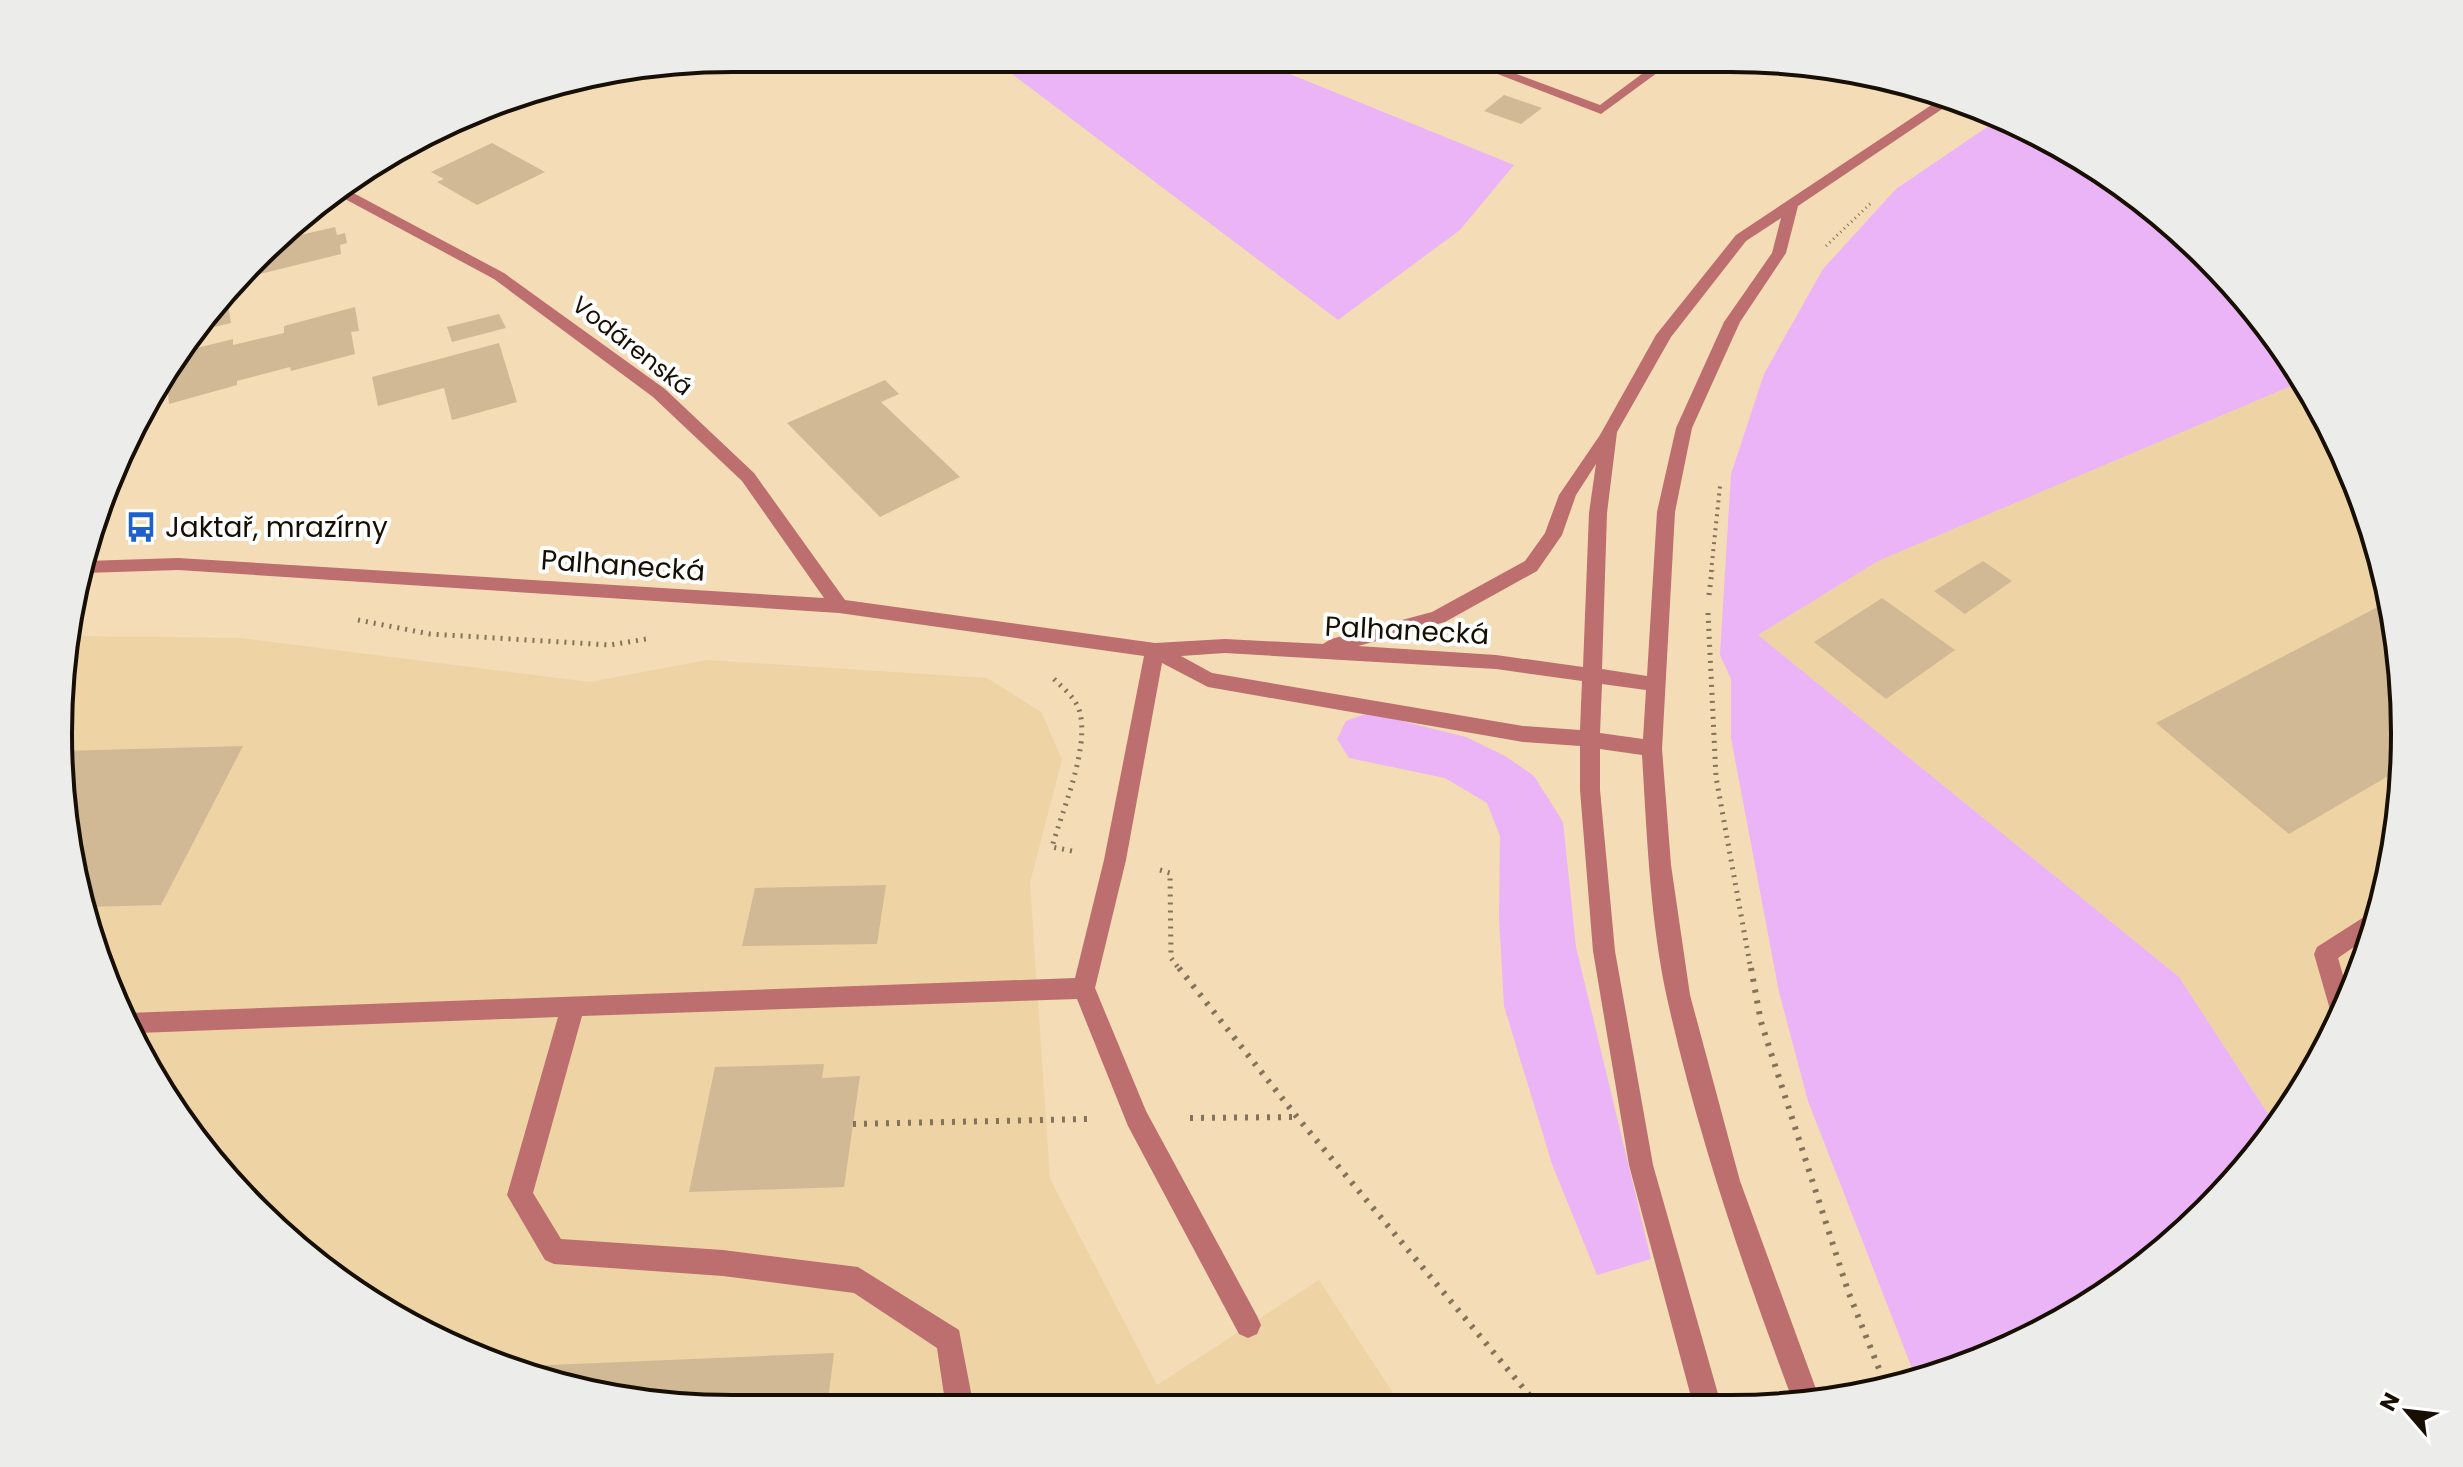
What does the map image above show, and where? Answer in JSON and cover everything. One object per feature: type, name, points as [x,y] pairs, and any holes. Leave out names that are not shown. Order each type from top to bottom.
[{"type":"street","points":[[1500,72],[1601,110],[1652,72]]},
{"type":"street","points":[[1308,652],[1438,617],[1531,566],[1553,535],[1568,495],[1609,432],[1664,335],[1741,238],[1939,106]]},
{"type":"street","name":"Vodárenská","points":[[348,196],[499,276],[659,393],[748,477],[839,606]]},
{"type":"street","points":[[1791,206],[1779,253],[1732,322],[1684,428],[1666,512],[1652,749],[1660,865],[1678,995],[1727,1181],[1803,1391]]},
{"type":"street","points":[[1609,432],[1598,513],[1590,739],[1590,790],[1604,951],[1641,1165],[1704,1395]]},
{"type":"street","name":"Palhanecká","points":[[94,567],[178,564],[839,606],[1155,650],[1225,646],[1496,662],[1654,684]]},
{"type":"street","points":[[1155,650],[1115,860],[1084,988],[1137,1118],[1248,1325]]},
{"type":"street","name":"Palhanecká","points":[[1155,650],[1208,680],[1523,734],[1590,739],[1652,749]]},
{"type":"street","points":[[2337,995],[2325,954],[2361,930]]},
{"type":"street","points":[[138,1022],[1084,988]]},
{"type":"street","points":[[573,1007],[520,1195],[554,1251],[723,1263],[858,1280],[949,1340],[958,1395]]},
{"type":"path","points":[[1822,250],[1882,194]]},
{"type":"path","points":[[1720,482],[1708,608],[1716,777],[1752,976],[1761,1022],[1829,1231],[1882,1376]]},
{"type":"path","points":[[343,617],[430,634],[610,645],[651,638]]},
{"type":"path","points":[[1041,672],[1052,677],[1071,696],[1080,713],[1082,736],[1052,847],[1170,873],[1171,958],[1297,1117],[1529,1395]]},
{"type":"path","points":[[853,1124],[1297,1117]]},
{"type":"shaded area","points":[[1010,72],[1285,72],[1514,165],[1460,230],[1338,320]]},
{"type":"shaded area","points":[[1990,125],[2022,140],[2097,183],[2166,236],[2227,297],[2292,386],[1878,561],[1758,635],[2179,977],[2269,1116],[2227,1170],[2197,1201],[2166,1231],[2097,1284],[2022,1327],[1983,1345],[1912,1369],[1808,1101],[1779,992],[1731,738],[1731,679],[1720,655],[1731,474],[1764,374],[1823,269],[1896,189]]},
{"type":"shaded area","points":[[2292,386],[2341,480],[2368,562],[2378,604],[2390,690],[2390,777],[2378,863],[2356,946],[2323,1026],[2269,1116],[2179,977],[1758,635],[1878,561]]},
{"type":"shaded area","points":[[80,636],[241,638],[590,682],[707,660],[987,678],[1041,712],[1062,759],[1030,883],[1050,1179],[1157,1385],[1319,1280],[1394,1395],[690,1394],[604,1382],[562,1372],[480,1345],[441,1327],[366,1284],[297,1231],[266,1201],[236,1170],[183,1101],[140,1026],[107,946],[85,863],[78,820],[72,734],[73,690]]},
{"type":"shaded area","points":[[1369,713],[1466,737],[1505,756],[1534,776],[1563,822],[1576,947],[1651,1259],[1597,1275],[1552,1164],[1504,1006],[1499,918],[1500,836],[1487,803],[1445,778],[1349,758],[1337,739],[1346,721]]},
{"type":"building","points":[[1504,95],[1542,108],[1521,124],[1484,111]]},
{"type":"building","points":[[492,143],[545,172],[477,205],[437,182],[444,179],[431,172]]},
{"type":"building","points":[[335,227],[337,235],[345,233],[347,243],[340,245],[341,254],[258,275],[266,266],[297,236]]},
{"type":"building","points":[[228,307],[231,323],[212,328]]},
{"type":"building","points":[[355,307],[359,331],[351,332],[355,354],[237,381],[237,385],[169,404],[168,391],[196,348],[233,339],[233,345],[284,333],[284,326]]},
{"type":"building","points":[[499,314],[506,328],[452,342],[447,327]]},
{"type":"building","points":[[499,343],[517,402],[452,420],[444,388],[378,406],[372,377]]},
{"type":"building","points":[[885,380],[899,394],[881,402],[960,477],[880,517],[787,423]]},
{"type":"building","points":[[1983,561],[2012,581],[1965,614],[1934,591]]},
{"type":"building","points":[[1882,598],[1955,650],[1886,699],[1814,642]]},
{"type":"building","points":[[2378,607],[2390,690],[2390,775],[2289,834],[2156,723]]},
{"type":"building","points":[[243,746],[161,905],[96,907],[78,820],[72,751]]},
{"type":"building","points":[[886,885],[877,944],[742,946],[755,888]]},
{"type":"building","points":[[824,1064],[822,1078],[860,1076],[844,1187],[689,1192],[715,1067]]},
{"type":"building","points":[[834,1353],[829,1395],[690,1394],[604,1382],[540,1365]]},
{"type":"place","name":"Jaktař, mrazírny","points":[[141,527]]}]
